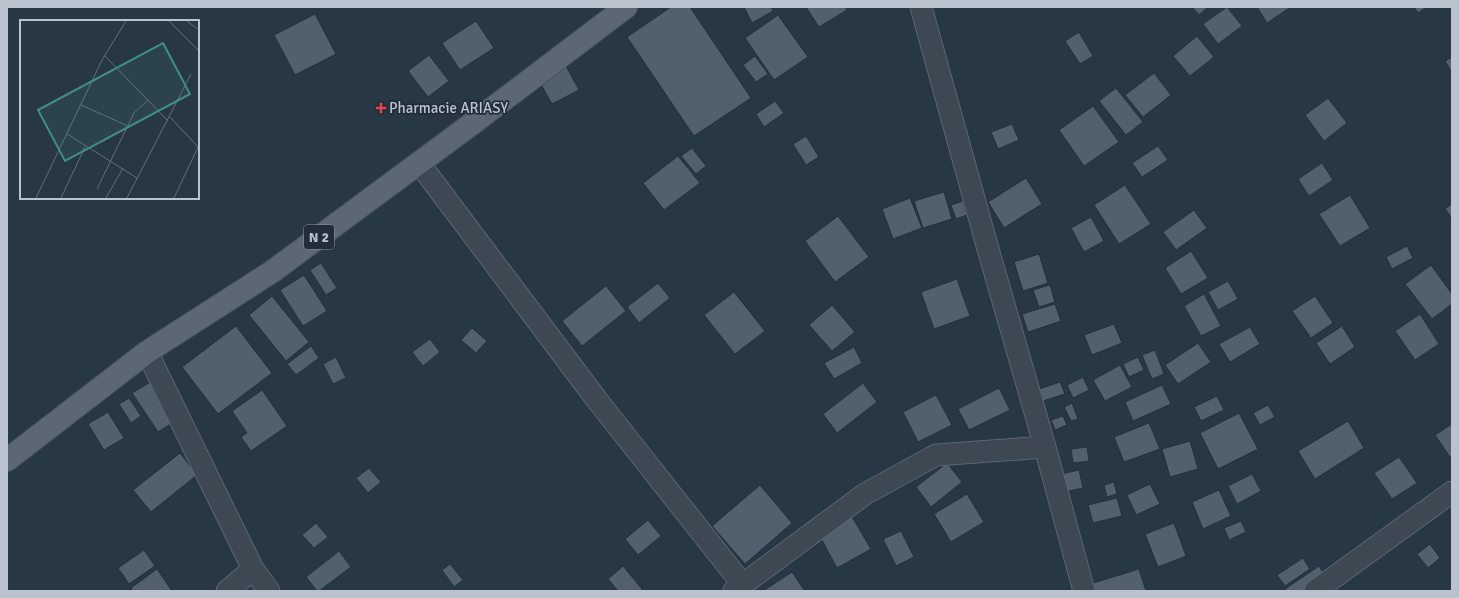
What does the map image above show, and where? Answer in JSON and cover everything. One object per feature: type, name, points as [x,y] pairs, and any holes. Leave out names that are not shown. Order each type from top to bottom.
[{"type":"main road","name":"N 2","points":[[7,460],[147,352],[273,271],[626,7]]},
{"type":"street","points":[[921,7],[1084,591]]},
{"type":"street","points":[[419,163],[739,588],[865,494],[936,455],[1045,447]]},
{"type":"street","points":[[147,352],[253,569],[269,591]]},
{"type":"street","points":[[1315,591],[1452,492]]},
{"type":"street","points":[[227,591],[253,569]]},
{"type":"building","points":[[671,7],[690,7],[751,98],[694,136],[627,37]]},
{"type":"building","points":[[744,7],[771,7],[773,11],[752,23]]},
{"type":"building","points":[[806,7],[845,7],[847,10],[819,27]]},
{"type":"building","points":[[1192,7],[1208,7],[1199,15]]},
{"type":"building","points":[[1227,7],[1242,26],[1218,44],[1203,24]]},
{"type":"building","points":[[1257,7],[1291,7],[1267,23]]},
{"type":"building","points":[[1414,7],[1427,7],[1418,13]]},
{"type":"building","points":[[315,14],[336,54],[295,75],[274,35]]},
{"type":"building","points":[[778,15],[808,57],[774,80],[745,38]]},
{"type":"building","points":[[476,21],[494,48],[460,70],[442,43]]},
{"type":"building","points":[[1079,32],[1093,56],[1080,64],[1065,41]]},
{"type":"building","points":[[1197,36],[1214,57],[1190,76],[1173,56]]},
{"type":"building","points":[[429,55],[449,81],[428,97],[408,71]]},
{"type":"building","points":[[755,56],[768,74],[756,82],[743,65]]},
{"type":"building","points":[[1452,57],[1452,73],[1445,61]]},
{"type":"building","points":[[566,66],[579,90],[552,104],[539,81]]},
{"type":"building","points":[[1154,73],[1171,95],[1143,117],[1125,95]]},
{"type":"building","points":[[1116,88],[1143,122],[1126,135],[1099,101]]},
{"type":"building","points":[[1328,98],[1347,123],[1324,141],[1305,115]]},
{"type":"building","points":[[775,101],[784,113],[764,127],[756,114]]},
{"type":"building","points":[[1093,106],[1119,142],[1084,166],[1059,130]]},
{"type":"building","points":[[1012,124],[1019,140],[998,149],[991,132]]},
{"type":"building","points":[[806,136],[819,157],[806,165],[793,144]]},
{"type":"building","points":[[1158,146],[1168,160],[1142,177],[1132,163]]},
{"type":"building","points":[[692,148],[706,166],[696,174],[681,156]]},
{"type":"building","points":[[678,156],[700,183],[664,210],[643,183]]},
{"type":"building","points":[[1322,163],[1333,180],[1309,196],[1298,179]]},
{"type":"building","points":[[1026,178],[1042,204],[1004,228],[988,202]]},
{"type":"building","points":[[1125,185],[1151,224],[1119,244],[1094,205]]},
{"type":"building","points":[[944,192],[952,219],[923,228],[914,201]]},
{"type":"building","points":[[1350,195],[1370,228],[1340,246],[1319,214]]},
{"type":"building","points":[[910,198],[922,228],[893,239],[882,209]]},
{"type":"building","points":[[963,201],[967,215],[956,219],[951,205]]},
{"type":"building","points":[[1452,204],[1452,218],[1445,209]]},
{"type":"building","points":[[1194,210],[1207,228],[1176,250],[1163,232]]},
{"type":"building","points":[[838,216],[869,257],[835,282],[805,241]]},
{"type":"building","points":[[1091,217],[1104,241],[1084,252],[1071,228]]},
{"type":"building","points":[[1407,246],[1413,258],[1392,269],[1386,257]]},
{"type":"building","points":[[1191,251],[1208,278],[1181,294],[1165,268]]},
{"type":"building","points":[[1039,254],[1048,283],[1023,291],[1014,262]]},
{"type":"building","points":[[321,263],[337,288],[326,295],[310,270]]},
{"type":"building","points":[[1431,265],[1452,294],[1452,304],[1432,319],[1405,284]]},
{"type":"building","points":[[304,275],[327,311],[303,326],[280,290]]},
{"type":"building","points":[[957,279],[970,316],[934,329],[921,292]]},
{"type":"building","points":[[1228,281],[1238,299],[1218,310],[1208,292]]},
{"type":"building","points":[[658,283],[670,298],[639,323],[627,307]]},
{"type":"building","points":[[1050,285],[1055,302],[1039,307],[1033,290]]},
{"type":"building","points":[[606,286],[626,311],[582,346],[562,321]]},
{"type":"building","points":[[734,292],[765,331],[735,354],[704,315]]},
{"type":"building","points":[[1204,294],[1221,326],[1201,336],[1184,306]]},
{"type":"building","points":[[272,296],[309,342],[286,361],[249,315]]},
{"type":"building","points":[[1315,296],[1333,323],[1311,338],[1292,311]]},
{"type":"building","points":[[1055,304],[1061,321],[1028,332],[1022,314]]},
{"type":"building","points":[[832,305],[855,332],[832,351],[809,325]]},
{"type":"building","points":[[1420,314],[1439,344],[1415,360],[1395,331]]},
{"type":"building","points":[[1114,324],[1122,343],[1092,355],[1084,335]]},
{"type":"building","points":[[236,326],[272,373],[218,414],[182,367]]},
{"type":"building","points":[[1342,326],[1355,347],[1330,364],[1316,343]]},
{"type":"building","points":[[1250,327],[1260,344],[1230,362],[1219,344]]},
{"type":"building","points":[[472,328],[487,341],[476,353],[461,340]]},
{"type":"building","points":[[430,339],[440,352],[423,366],[412,352]]},
{"type":"building","points":[[1198,343],[1211,362],[1178,384],[1165,365]]},
{"type":"building","points":[[311,346],[319,358],[296,375],[287,364]]},
{"type":"building","points":[[854,347],[862,363],[834,379],[824,363]]},
{"type":"building","points":[[1155,350],[1164,374],[1152,379],[1142,355]]},
{"type":"building","points":[[336,357],[346,378],[333,384],[323,364]]},
{"type":"building","points":[[1138,357],[1144,370],[1129,377],[1123,364]]},
{"type":"building","points":[[1120,365],[1132,387],[1105,401],[1093,380]]},
{"type":"building","points":[[1083,377],[1089,390],[1073,398],[1067,385]]},
{"type":"building","points":[[152,381],[177,420],[158,432],[132,393]]},
{"type":"building","points":[[1060,382],[1065,394],[1043,401],[1039,389]]},
{"type":"building","points":[[863,383],[877,402],[837,433],[823,414]]},
{"type":"building","points":[[1162,385],[1171,404],[1133,421],[1125,402]]},
{"type":"building","points":[[999,388],[1010,410],[969,430],[958,409]]},
{"type":"building","points":[[262,390],[287,426],[251,451],[241,437],[247,433],[232,411]]},
{"type":"building","points":[[936,395],[952,425],[918,442],[903,412]]},
{"type":"building","points":[[1217,396],[1224,410],[1201,421],[1194,407]]},
{"type":"building","points":[[129,398],[141,416],[131,423],[119,404]]},
{"type":"building","points":[[1072,403],[1078,419],[1071,421],[1064,407]]},
{"type":"building","points":[[1268,405],[1275,417],[1260,425],[1253,413]]},
{"type":"building","points":[[108,412],[124,438],[104,450],[88,424]]},
{"type":"building","points":[[1239,413],[1258,449],[1218,469],[1200,433]]},
{"type":"building","points":[[1063,416],[1067,425],[1055,430],[1051,420]]},
{"type":"building","points":[[1348,421],[1364,448],[1315,479],[1298,451]]},
{"type":"building","points":[[1149,423],[1160,449],[1124,462],[1114,437]]},
{"type":"building","points":[[1452,424],[1452,460],[1435,435]]},
{"type":"building","points":[[1190,441],[1198,469],[1170,477],[1162,449]]},
{"type":"building","points":[[1087,447],[1089,461],[1073,463],[1071,449]]},
{"type":"building","points":[[180,453],[197,475],[151,512],[133,490]]},
{"type":"building","points":[[1399,457],[1417,483],[1392,499],[1374,473]]},
{"type":"building","points":[[947,463],[962,482],[931,507],[916,487]]},
{"type":"building","points":[[369,468],[381,482],[368,493],[356,478]]},
{"type":"building","points":[[1079,470],[1083,488],[1065,492],[1061,474]]},
{"type":"building","points":[[1252,474],[1261,491],[1237,504],[1228,486]]},
{"type":"building","points":[[1114,482],[1117,494],[1107,497],[1104,485]]},
{"type":"building","points":[[1150,484],[1160,504],[1136,515],[1127,495]]},
{"type":"building","points":[[760,485],[792,523],[745,564],[712,526]]},
{"type":"building","points":[[1219,490],[1231,516],[1203,529],[1192,502]]},
{"type":"building","points":[[967,494],[984,522],[951,542],[934,514]]},
{"type":"building","points":[[1117,498],[1122,516],[1093,523],[1088,505]]},
{"type":"building","points":[[851,515],[871,549],[837,568],[818,533]]},
{"type":"building","points":[[648,520],[661,536],[638,555],[625,539]]},
{"type":"building","points":[[1241,521],[1246,532],[1229,540],[1224,528]]},
{"type":"building","points":[[316,523],[328,537],[314,548],[302,535]]},
{"type":"building","points":[[1174,523],[1186,556],[1158,567],[1145,534]]},
{"type":"building","points":[[901,531],[914,557],[896,566],[883,539]]},
{"type":"building","points":[[1430,544],[1440,558],[1428,568],[1417,554]]},
{"type":"building","points":[[144,550],[155,566],[129,584],[118,568]]},
{"type":"building","points":[[339,551],[351,567],[317,591],[306,577]]},
{"type":"building","points":[[1303,558],[1310,569],[1285,586],[1277,575]]},
{"type":"building","points":[[450,564],[463,580],[454,587],[442,570]]},
{"type":"building","points":[[623,566],[642,589],[640,591],[618,591],[608,579]]},
{"type":"building","points":[[1319,566],[1325,576],[1304,591],[1287,591],[1285,589]]},
{"type":"building","points":[[157,569],[172,591],[133,591],[131,588]]},
{"type":"building","points":[[1139,569],[1146,591],[1092,591],[1090,584]]},
{"type":"building","points":[[792,572],[805,591],[763,591]]},
{"type":"place","name":"Pharmacie ARIASY","points":[[381,108]]}]
